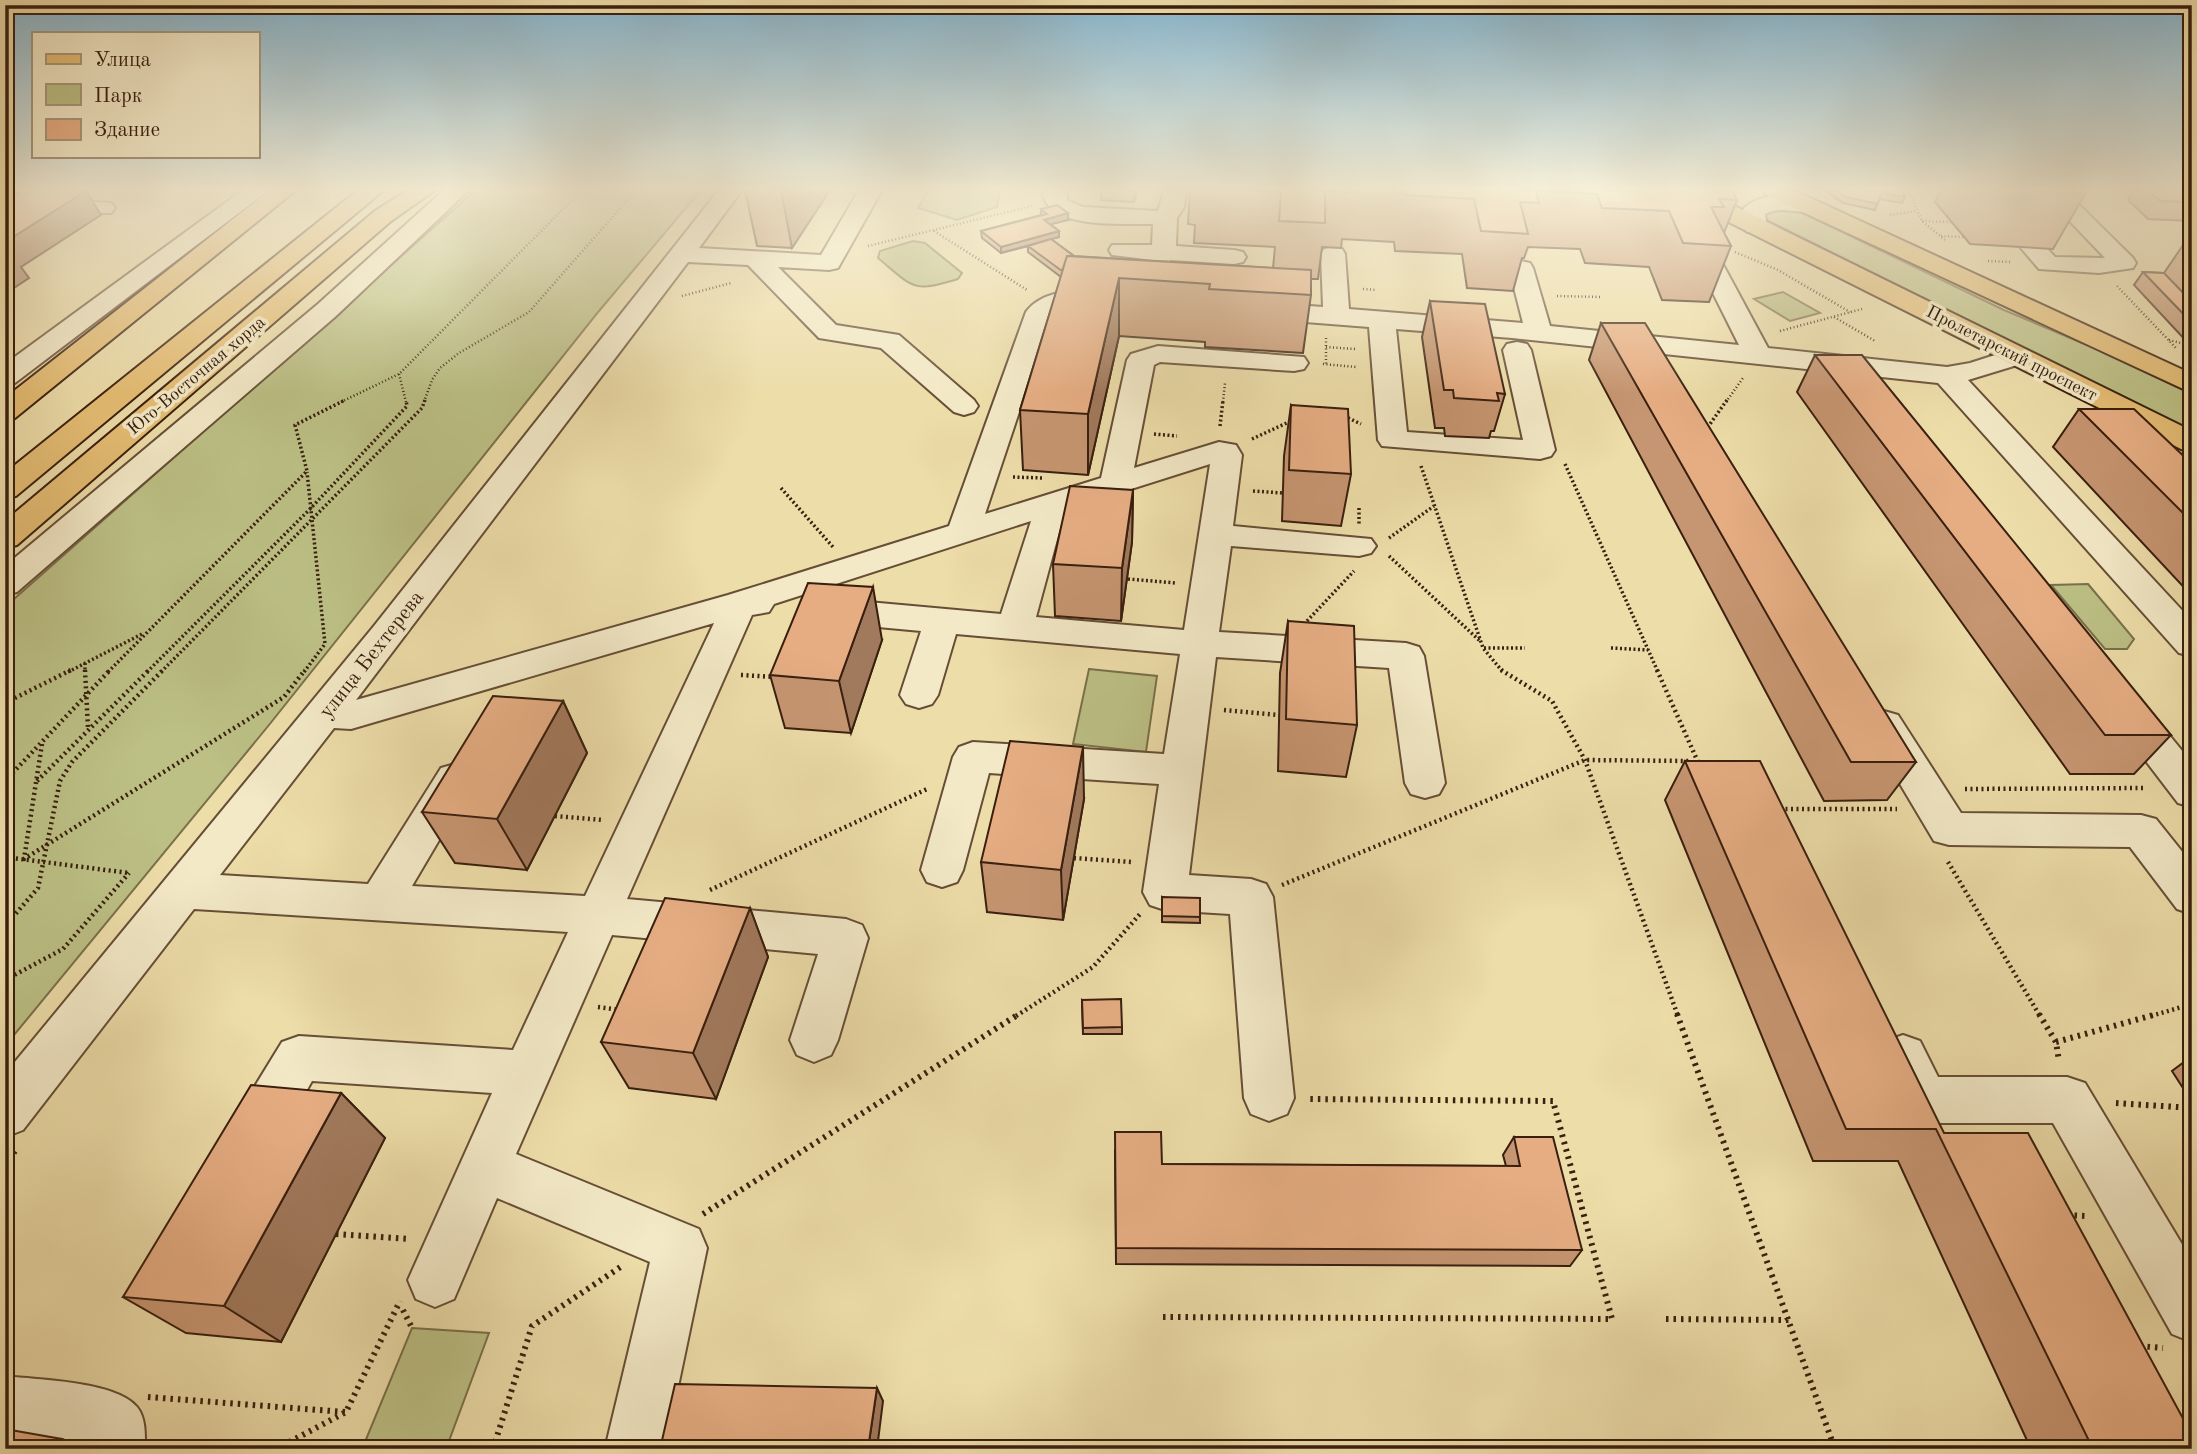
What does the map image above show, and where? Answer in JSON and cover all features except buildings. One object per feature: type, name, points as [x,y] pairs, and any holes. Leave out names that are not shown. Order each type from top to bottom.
[{"type":"main road","points":[[5,412],[199,258]]},
{"type":"main road","points":[[47,423],[250,258]]},
{"type":"main road","name":"Юго-Восточная хорда","points":[[5,489],[289,258]]},
{"type":"main road","name":"Юго-Восточная хорда","points":[[5,538],[334,258]]},
{"type":"main road","name":"Пролетарский проспект","points":[[1818,258],[2192,443]]},
{"type":"main road","points":[[1918,258],[2192,385]]},
{"type":"street","points":[[5,377],[166,258]]},
{"type":"street","points":[[5,584],[327,310],[384,258]]},
{"type":"street","name":"улица Бехтерева","points":[[5,1113],[324,714],[679,258]]},
{"type":"street","points":[[708,258],[762,266],[830,263],[833,258]]},
{"type":"street","points":[[963,532],[1039,312],[1049,304],[1079,297],[1158,302],[1159,258]]},
{"type":"street","points":[[1333,258],[1336,317]]},
{"type":"street","points":[[2042,258],[2048,264],[2133,266],[2124,258]]},
{"type":"street","points":[[1708,259],[1756,349]]},
{"type":"street","points":[[762,266],[828,332],[890,341],[964,406]]},
{"type":"street","points":[[1382,320],[1392,440],[1540,450],[1529,404],[1521,339],[1528,295],[1521,268]]},
{"type":"street","points":[[1224,308],[1382,320],[1521,339],[1867,354],[1947,375],[1975,371],[2017,356]]},
{"type":"street","points":[[1651,344],[1655,359],[1702,435]]},
{"type":"street","points":[[1115,485],[1141,360],[1158,354],[1294,363]]},
{"type":"street","points":[[1867,354],[1864,383],[1878,401]]},
{"type":"street","points":[[1947,375],[2192,644]]},
{"type":"street","points":[[324,714],[351,715],[740,603],[1219,451],[1222,445]]},
{"type":"street","points":[[1222,445],[1227,455],[1217,535],[1180,770],[1165,892],[1251,897],[1269,1098]]},
{"type":"street","points":[[1015,627],[1050,512],[1044,508]]},
{"type":"street","points":[[1217,535],[1368,545]]},
{"type":"street","points":[[740,603],[1200,644],[1406,656],[1425,783]]},
{"type":"street","points":[[422,1280],[485,1167],[740,603]]},
{"type":"street","points":[[919,695],[942,621]]},
{"type":"street","points":[[2106,683],[2190,789]]},
{"type":"street","points":[[1864,693],[1950,829],[2141,831],[2192,896]]},
{"type":"street","points":[[380,902],[469,755]]},
{"type":"street","points":[[942,870],[973,757],[1180,770]]},
{"type":"street","points":[[184,891],[597,915],[846,938],[814,1040]]},
{"type":"street","points":[[1883,1018],[1924,1100],[2067,1100],[2179,1331]]},
{"type":"street","points":[[229,1177],[299,1058],[527,1073]]},
{"type":"street","points":[[485,1167],[680,1248],[635,1449]]},
{"type":"street","points":[[5,1405],[102,1418],[116,1428],[115,1449]]},
{"type":"path","points":[[24,859],[284,697],[325,644],[307,471],[295,425],[399,374],[515,258]]},
{"type":"path","points":[[5,926],[38,888],[60,780],[72,762],[422,408],[432,380],[440,368],[459,353],[529,312],[576,258]]},
{"type":"path","points":[[976,258],[1049,304]]},
{"type":"path","points":[[1702,435],[1756,349],[1850,312],[1778,270],[1748,258]]},
{"type":"path","points":[[677,298],[762,266]]},
{"type":"path","points":[[1528,295],[1602,297]]},
{"type":"path","points":[[1834,317],[1867,354]]},
{"type":"path","points":[[2169,340],[2192,346]]},
{"type":"path","points":[[1227,358],[1222,445],[1300,418]]},
{"type":"path","points":[[1294,363],[1387,369]]},
{"type":"path","points":[[36,781],[310,509],[407,406],[399,374]]},
{"type":"path","points":[[1529,404],[1549,428],[1698,762]]},
{"type":"path","points":[[1125,432],[1178,436]]},
{"type":"path","points":[[1392,440],[1418,456],[1482,646]]},
{"type":"path","points":[[5,781],[145,632],[307,471]]},
{"type":"path","points":[[781,488],[852,569]]},
{"type":"path","points":[[1280,650],[1368,545],[1434,506]]},
{"type":"path","points":[[1368,545],[1482,646],[1501,670],[1552,701],[1585,760],[1835,1449]]},
{"type":"path","points":[[1128,579],[1209,585]]},
{"type":"path","points":[[5,703],[145,632]]},
{"type":"path","points":[[1482,646],[1525,648]]},
{"type":"path","points":[[1611,648],[1648,650]]},
{"type":"path","points":[[85,663],[88,730]]},
{"type":"path","points":[[708,673],[776,677]]},
{"type":"path","points":[[1190,708],[1279,715]]},
{"type":"path","points":[[24,859],[42,741]]},
{"type":"path","points":[[1251,897],[1585,760],[1698,762],[1710,768]]},
{"type":"path","points":[[708,890],[969,769]]},
{"type":"path","points":[[1770,803],[1782,810],[1931,799],[2190,789]]},
{"type":"path","points":[[555,816],[642,823]]},
{"type":"path","points":[[1944,856],[2056,1042],[2067,1100],[2192,1108]]},
{"type":"path","points":[[5,857],[129,873],[63,950],[5,981]]},
{"type":"path","points":[[1074,858],[1168,865]]},
{"type":"path","points":[[493,1449],[532,1326],[661,1240],[1093,968],[1143,911]]},
{"type":"path","points":[[558,1002],[634,1012]]},
{"type":"path","points":[[2056,1042],[2192,1004]]},
{"type":"path","points":[[1163,1317],[1612,1319],[1553,1101],[1269,1098]]},
{"type":"path","points":[[336,1234],[422,1280]]},
{"type":"path","points":[[412,1328],[422,1280]]},
{"type":"path","points":[[276,1449],[346,1412],[422,1280]]},
{"type":"path","points":[[1666,1319],[1789,1320]]},
{"type":"path","points":[[2127,1345],[2179,1331]]},
{"type":"path","points":[[143,1396],[346,1412]]},
{"type":"green space","points":[[399,258],[644,258],[269,725],[5,1046],[5,607]]},
{"type":"green space","points":[[878,258],[943,258],[962,273],[958,279],[931,286],[914,285]]},
{"type":"green space","points":[[1843,258],[1896,258],[2004,310],[2101,351],[2192,394],[2192,432]]},
{"type":"green space","points":[[1783,292],[1820,313],[1790,321],[1754,299]]},
{"type":"green space","points":[[2088,584],[2134,639],[2127,649],[2105,649],[2051,585]]},
{"type":"green space","points":[[1089,669],[1157,676],[1146,752],[1073,744]]},
{"type":"green space","points":[[412,1328],[489,1333],[446,1449],[362,1449]]}]
